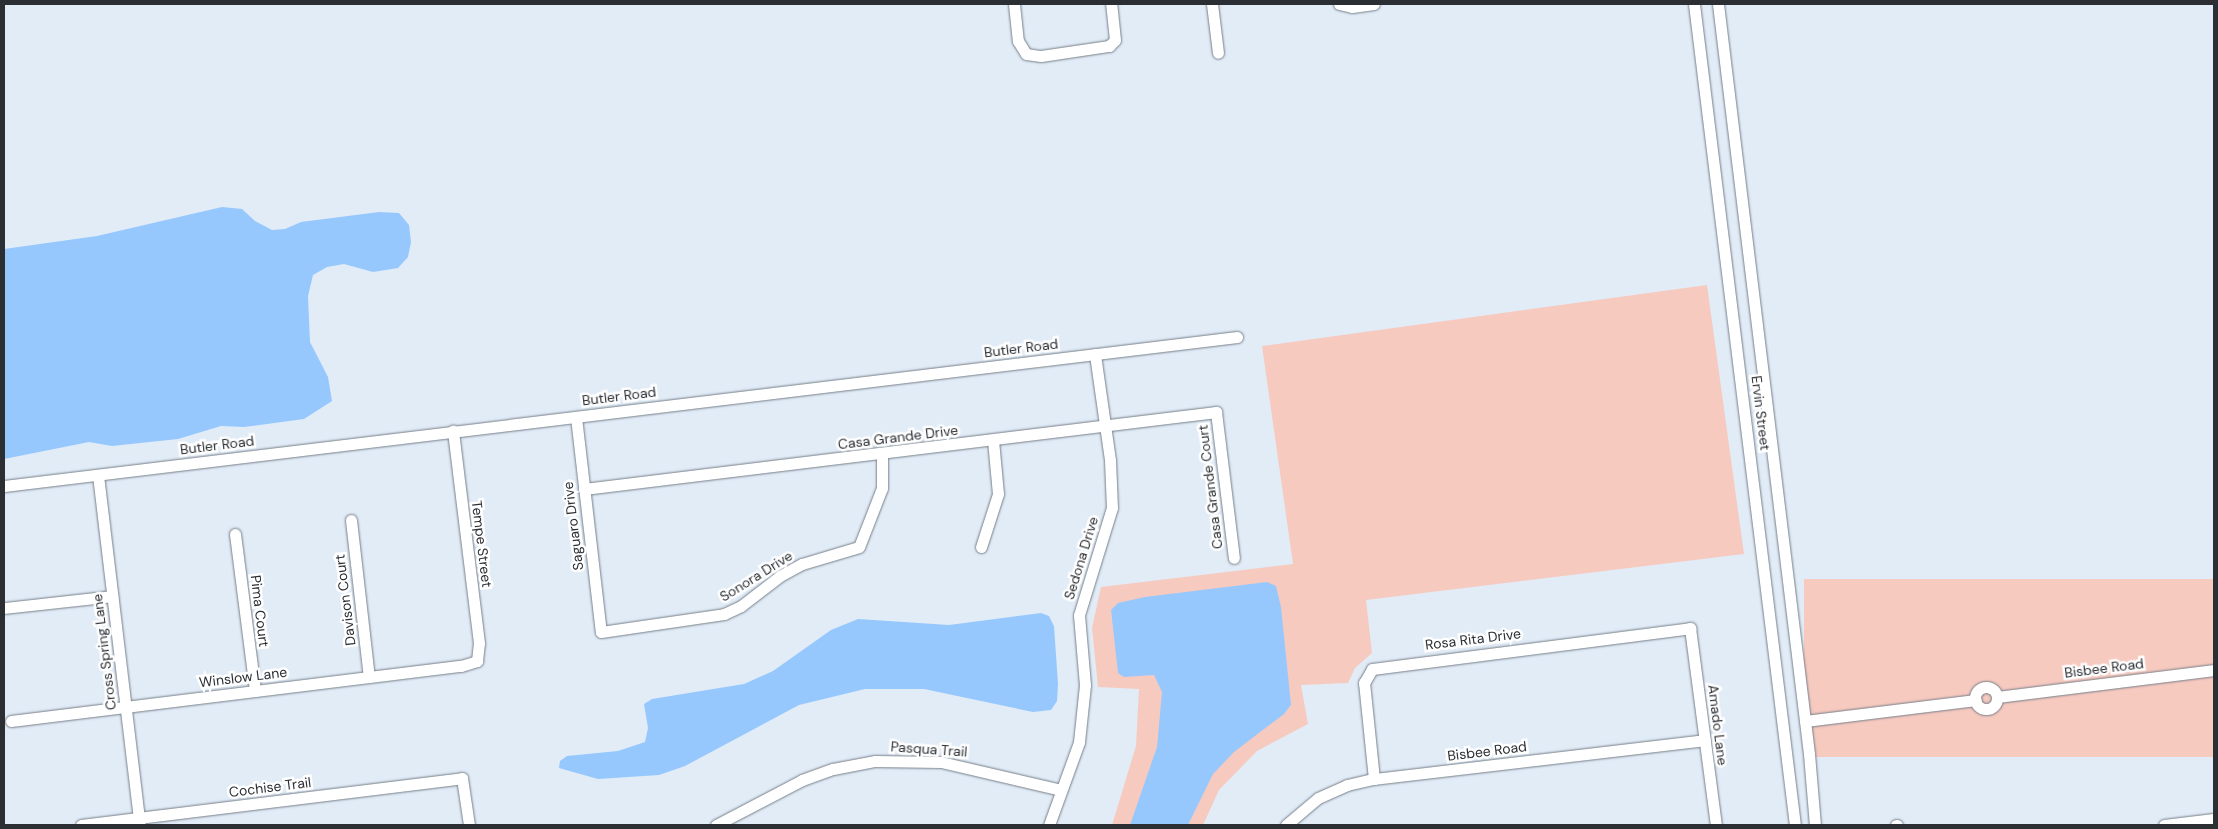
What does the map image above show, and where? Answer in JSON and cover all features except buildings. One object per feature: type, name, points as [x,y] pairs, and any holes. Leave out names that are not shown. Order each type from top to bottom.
[{"type":"street","points":[[1014,4],[1020,44],[1026,54],[1041,56],[1109,46],[1115,40],[1111,4]]},
{"type":"street","points":[[1212,4],[1218,53]]},
{"type":"street","points":[[1340,4],[1352,7],[1374,4]]},
{"type":"street","name":"Ervin Street","points":[[1694,4],[1795,825]]},
{"type":"street","name":"Ervin Street","points":[[1718,4],[1805,721],[1815,825]]},
{"type":"street","name":"Butler Road","points":[[4,486],[1237,337]]},
{"type":"street","name":"Sedona Drive","points":[[1050,825],[1079,742],[1084,712],[1079,615],[1112,508],[1095,354]]},
{"type":"street","name":"Casa Grande Drive","points":[[584,489],[1216,412]]},
{"type":"street","name":"Casa Grande Court","points":[[1216,412],[1234,558]]},
{"type":"street","name":"Saguaro Drive","points":[[576,417],[601,632]]},
{"type":"street","name":"Tempe Street","points":[[452,431],[479,643],[477,661]]},
{"type":"street","points":[[981,547],[998,494],[993,440]]},
{"type":"street","name":"Sonora Drive","points":[[601,632],[724,614],[741,606],[795,568],[859,547],[882,488],[882,454]]},
{"type":"street","name":"Cross Spring Lane","points":[[98,475],[139,822]]},
{"type":"street","name":"Davison Court","points":[[351,520],[369,677]]},
{"type":"street","name":"Pima Court","points":[[235,534],[255,691]]},
{"type":"street","points":[[4,608],[112,596]]},
{"type":"street","name":"Amado Lane","points":[[1690,628],[1716,825]]},
{"type":"street","name":"Rosa Rita Drive","points":[[1374,779],[1364,683],[1372,669],[1690,628]]},
{"type":"street","name":"Winslow Lane","points":[[11,721],[461,666],[477,661]]},
{"type":"street","name":"Bisbee Road","points":[[1805,721],[1976,700],[1979,690],[1985,687],[1992,689],[1997,697],[2214,670]]},
{"type":"street","name":"Bisbee Road","points":[[1286,825],[1318,798],[1347,785],[1374,779],[1705,740]]},
{"type":"street","name":"Pasqua Trail","points":[[716,825],[802,780],[833,769],[875,760],[941,762],[1061,790]]},
{"type":"street","name":"Cochise Trail","points":[[81,825],[139,822],[462,778],[469,825]]},
{"type":"street","points":[[2164,825],[2214,819]]},
{"type":"shaded area","points":[[1707,285],[1744,554],[1366,600],[1372,653],[1355,668],[1348,683],[1301,685],[1308,724],[1257,751],[1219,790],[1203,825],[1112,825],[1136,746],[1139,689],[1098,687],[1092,628],[1101,587],[1293,564],[1262,346]]},
{"type":"shaded area","points":[[1804,579],[2214,579],[2214,757],[1804,757]]},
{"type":"water","points":[[222,207],[242,209],[255,221],[272,230],[285,229],[301,222],[379,212],[399,213],[409,225],[411,242],[408,257],[398,268],[373,272],[344,264],[327,267],[313,275],[308,296],[310,342],[328,377],[332,401],[304,419],[244,427],[221,426],[178,439],[112,446],[89,442],[4,459],[4,249],[97,236]]},
{"type":"water","points":[[1267,582],[1276,586],[1281,607],[1291,705],[1284,714],[1234,752],[1213,774],[1188,825],[1130,825],[1157,747],[1162,692],[1154,675],[1124,677],[1118,673],[1111,610],[1118,603],[1145,597]]},
{"type":"water","points":[[1041,613],[1049,616],[1054,626],[1058,684],[1057,701],[1051,710],[1033,712],[924,689],[865,689],[799,705],[685,766],[659,775],[598,779],[559,768],[560,761],[567,756],[618,751],[645,742],[648,728],[644,704],[652,699],[744,684],[773,671],[831,630],[858,619],[949,625]]}]
